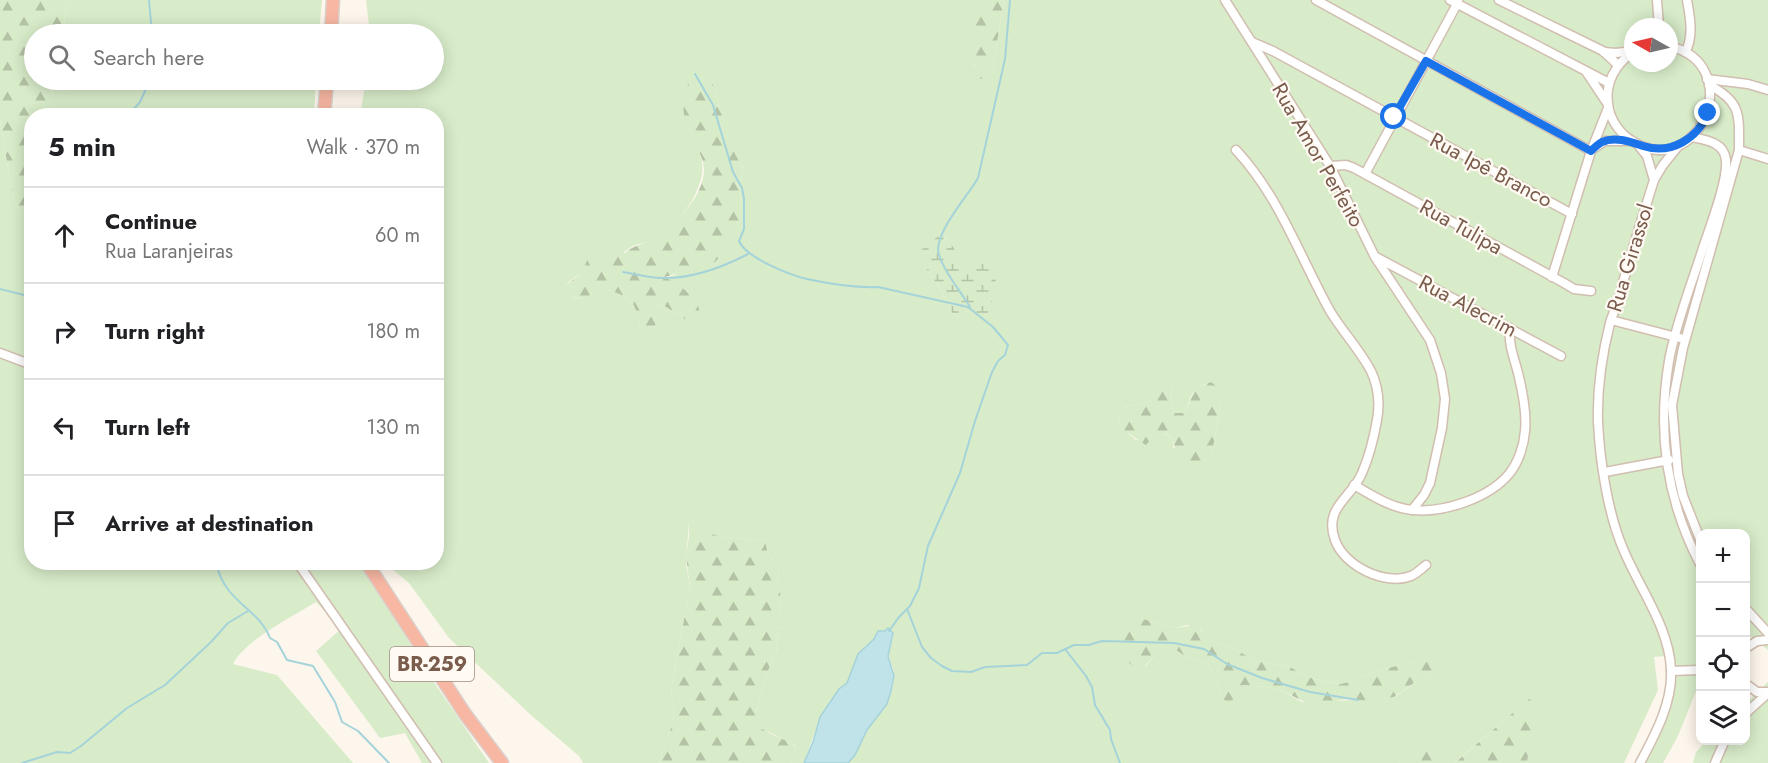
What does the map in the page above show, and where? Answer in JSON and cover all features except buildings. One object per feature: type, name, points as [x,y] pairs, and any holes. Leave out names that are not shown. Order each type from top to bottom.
[{"type":"highway","points":[[332,24],[333,0]]},
{"type":"highway","points":[[325,108],[326,90]]},
{"type":"highway","name":"BR-259","points":[[371,570],[465,714],[501,763]]},
{"type":"street","name":"Rua Amor Perfeito","points":[[1225,0],[1330,166],[1375,257],[1430,340],[1441,373],[1445,399],[1442,428],[1430,483],[1412,510]]},
{"type":"street","points":[[1316,0],[1591,151]]},
{"type":"street","points":[[1499,0],[1603,51],[1618,65]]},
{"type":"street","points":[[1657,0],[1658,18]]},
{"type":"street","points":[[1685,52],[1689,45],[1690,34],[1687,0]]},
{"type":"street","points":[[1365,174],[1426,61],[1455,1],[1609,84]]},
{"type":"street","name":"Rua Ipê Branco","points":[[1251,42],[1273,51],[1572,214]]},
{"type":"street","points":[[1591,151],[1605,141],[1634,142],[1658,149],[1679,145],[1701,126],[1708,113],[1710,98],[1708,82],[1699,64],[1685,52],[1678,49]]},
{"type":"street","points":[[1603,51],[1624,52]]},
{"type":"street","points":[[1552,277],[1591,151],[1608,106],[1609,84],[1618,65],[1624,59]]},
{"type":"street","points":[[1587,73],[1608,106],[1618,129],[1647,156],[1654,180]]},
{"type":"street","points":[[1708,82],[1748,84],[1768,90]]},
{"type":"street","points":[[1697,529],[1683,496],[1676,457],[1672,405],[1677,370],[1685,339],[1739,150],[1739,133],[1734,104],[1708,82]]},
{"type":"street","points":[[1691,137],[1710,141],[1720,146],[1726,157],[1726,167],[1717,203],[1669,359],[1666,393],[1666,461],[1674,504],[1696,554]]},
{"type":"street","name":"Rua Girassol","points":[[1671,671],[1668,650],[1657,619],[1623,550],[1611,516],[1598,422],[1599,384],[1611,320],[1654,180],[1679,145]]},
{"type":"street","points":[[1236,150],[1251,166],[1284,220],[1331,312],[1372,376],[1378,393],[1377,420],[1362,475],[1341,501],[1332,521],[1335,542],[1340,551],[1354,564],[1380,576],[1404,578],[1417,573],[1426,565]]},
{"type":"street","points":[[1739,150],[1768,159]]},
{"type":"street","name":"Rua Tulipa","points":[[1330,166],[1346,165],[1365,174],[1574,289],[1591,291]]},
{"type":"street","name":"Rua Alecrim","points":[[1375,257],[1561,356]]},
{"type":"street","points":[[1611,320],[1685,339]]},
{"type":"street","points":[[1354,485],[1388,504],[1412,510],[1426,510],[1450,506],[1479,495],[1501,482],[1516,462],[1525,431],[1525,410],[1510,344],[1510,328]]},
{"type":"street","points":[[0,353],[24,362]]},
{"type":"street","points":[[1605,472],[1666,461],[1676,457]]},
{"type":"street","points":[[303,570],[437,763]]},
{"type":"street","points":[[1750,613],[1768,633]]},
{"type":"street","points":[[1750,645],[1757,641],[1768,640]]},
{"type":"street","points":[[1640,763],[1660,723],[1671,671],[1696,670]]},
{"type":"street","points":[[1750,687],[1758,692],[1768,693]]},
{"type":"street","points":[[1750,709],[1768,693]]},
{"type":"street","points":[[1715,763],[1723,745]]},
{"type":"green space","points":[[0,0],[70,0],[66,4],[64,24],[24,24],[24,90],[52,90],[51,108],[24,108],[24,214],[17,207],[11,187],[0,119]]},
{"type":"green space","points":[[70,0],[322,0],[320,24],[64,24],[66,4]]},
{"type":"green space","points":[[366,0],[975,0],[974,66],[992,73],[1004,0],[1768,0],[1768,650],[1750,636],[1750,529],[1696,529],[1696,691],[1678,736],[1663,763],[1646,763],[1672,698],[1675,664],[1665,656],[1654,657],[1658,690],[1624,763],[1527,763],[1535,694],[1454,763],[1439,763],[1439,754],[1410,752],[1399,763],[848,763],[893,687],[894,674],[889,651],[893,639],[885,631],[858,654],[851,678],[839,689],[815,732],[804,763],[791,763],[796,746],[763,731],[756,723],[756,711],[769,668],[776,654],[781,597],[777,582],[779,570],[767,550],[765,541],[708,533],[689,520],[686,564],[690,587],[671,690],[673,722],[659,763],[583,763],[579,756],[532,716],[449,638],[409,583],[393,570],[444,570],[444,108],[361,108],[364,90],[444,90],[444,24],[369,24]],"holes":[[[712,81],[730,140],[744,168],[740,181],[741,212],[675,275],[664,278],[688,292],[696,326],[663,305],[656,308],[640,328],[633,304],[622,295],[612,291],[595,291],[587,300],[560,295],[569,282],[582,272],[617,257],[631,247],[652,240],[681,216],[696,193],[702,174],[701,158],[693,142]],[[945,237],[962,262],[975,265],[978,315],[966,311],[957,317],[952,313],[941,290],[916,254]],[[1211,382],[1221,403],[1211,459],[1173,448],[1174,440],[1164,433],[1152,438],[1136,440],[1118,425],[1119,415],[1124,408],[1140,405],[1172,388],[1170,401],[1174,413],[1185,413],[1195,390]],[[1140,618],[1175,628],[1187,625],[1201,629],[1214,643],[1229,646],[1256,661],[1290,667],[1308,677],[1323,681],[1342,684],[1377,671],[1419,660],[1444,668],[1421,678],[1395,697],[1382,699],[1302,702],[1280,690],[1243,685],[1235,688],[1224,700],[1208,663],[1187,657],[1174,649],[1165,649],[1155,655],[1145,667]]]},
{"type":"green space","points":[[975,0],[1004,0],[992,73],[984,79],[977,78],[973,56]]},
{"type":"green space","points":[[696,74],[712,81],[731,140],[744,168],[740,181],[741,212],[735,240],[715,262],[665,277],[692,296],[700,313],[696,326],[663,305],[656,308],[658,321],[650,333],[640,328],[636,309],[630,301],[622,295],[606,290],[595,291],[587,300],[574,297],[564,304],[559,295],[563,288],[583,271],[589,255],[607,251],[625,253],[649,241],[678,219],[699,191],[704,167],[688,130],[683,102],[688,84]]},
{"type":"green space","points":[[52,90],[315,90],[314,108],[51,108]]},
{"type":"green space","points":[[0,119],[11,187],[17,207],[24,214],[24,570],[365,570],[429,675],[489,763],[422,763],[405,733],[380,738],[316,651],[342,628],[316,602],[258,638],[239,655],[233,664],[277,675],[353,763],[0,763]]},
{"type":"green space","points":[[941,234],[963,262],[993,266],[996,279],[995,291],[987,315],[966,311],[957,317],[952,313],[941,290],[916,254]]},
{"type":"green space","points":[[1211,382],[1217,387],[1221,403],[1211,459],[1205,464],[1182,467],[1175,456],[1174,440],[1165,433],[1152,438],[1146,445],[1120,431],[1119,417],[1124,408],[1147,403],[1167,387],[1172,388],[1170,401],[1174,413],[1185,413],[1195,388]]},
{"type":"green space","points":[[689,520],[708,533],[765,541],[767,550],[779,570],[777,582],[781,597],[776,654],[769,668],[756,711],[756,722],[763,730],[796,747],[791,763],[659,763],[673,722],[671,690],[690,587],[686,558]]},
{"type":"green space","points":[[1140,618],[1175,628],[1196,625],[1214,643],[1229,646],[1256,661],[1290,667],[1308,677],[1341,684],[1377,671],[1419,660],[1433,660],[1446,665],[1421,678],[1394,697],[1372,701],[1347,699],[1311,705],[1280,690],[1243,685],[1235,688],[1235,698],[1230,702],[1224,700],[1208,663],[1187,657],[1174,649],[1165,649],[1155,655],[1141,670],[1130,664],[1122,647],[1122,627]]},
{"type":"green space","points":[[1768,682],[1768,763],[1693,763],[1696,752],[1702,745],[1750,745],[1750,699]]},
{"type":"green space","points":[[1536,693],[1527,763],[1454,763],[1457,761]]},
{"type":"green space","points":[[1428,750],[1439,754],[1439,763],[1399,763],[1410,752]]},
{"type":"water","points":[[888,628],[893,633],[888,656],[894,676],[887,704],[867,730],[855,755],[848,763],[804,763],[820,717],[839,689],[847,683],[858,654],[874,639],[878,631],[885,631]]},
{"type":"waterway","points":[[149,0],[151,24]]},
{"type":"waterway","points":[[970,307],[945,269],[938,247],[952,216],[978,178],[1005,59],[1010,0]]},
{"type":"waterway","points":[[695,74],[713,105],[733,172],[742,188],[744,229],[739,241],[750,254],[780,270],[807,279],[842,285],[878,287],[968,307],[993,327],[1008,345],[1005,355],[998,361],[992,372],[960,473],[928,546],[919,588],[910,606],[889,631]]},
{"type":"waterway","points":[[135,108],[145,90]]},
{"type":"waterway","points":[[623,272],[656,278],[683,277],[717,268],[748,254]]},
{"type":"waterway","points":[[0,289],[24,295]]},
{"type":"waterway","points":[[218,570],[226,587],[258,619],[270,638],[277,642],[287,660],[313,666],[335,702],[342,722],[358,731],[389,763]]},
{"type":"waterway","points":[[907,609],[922,647],[931,658],[952,671],[971,672],[985,667],[1027,665],[1042,653],[1057,653],[1074,645],[1089,645],[1102,641],[1174,643],[1204,649],[1227,664],[1262,678],[1310,692],[1358,700]]},
{"type":"waterway","points":[[22,763],[57,752],[70,753],[81,746],[127,708],[165,685],[228,623],[248,611]]},
{"type":"waterway","points":[[1065,649],[1092,687],[1095,705],[1110,730],[1120,763]]},
{"type":"route","points":[[1394,117],[1426,61],[1591,151],[1600,143],[1610,141],[1632,141],[1658,149],[1679,145],[1697,132],[1708,113]]}]
